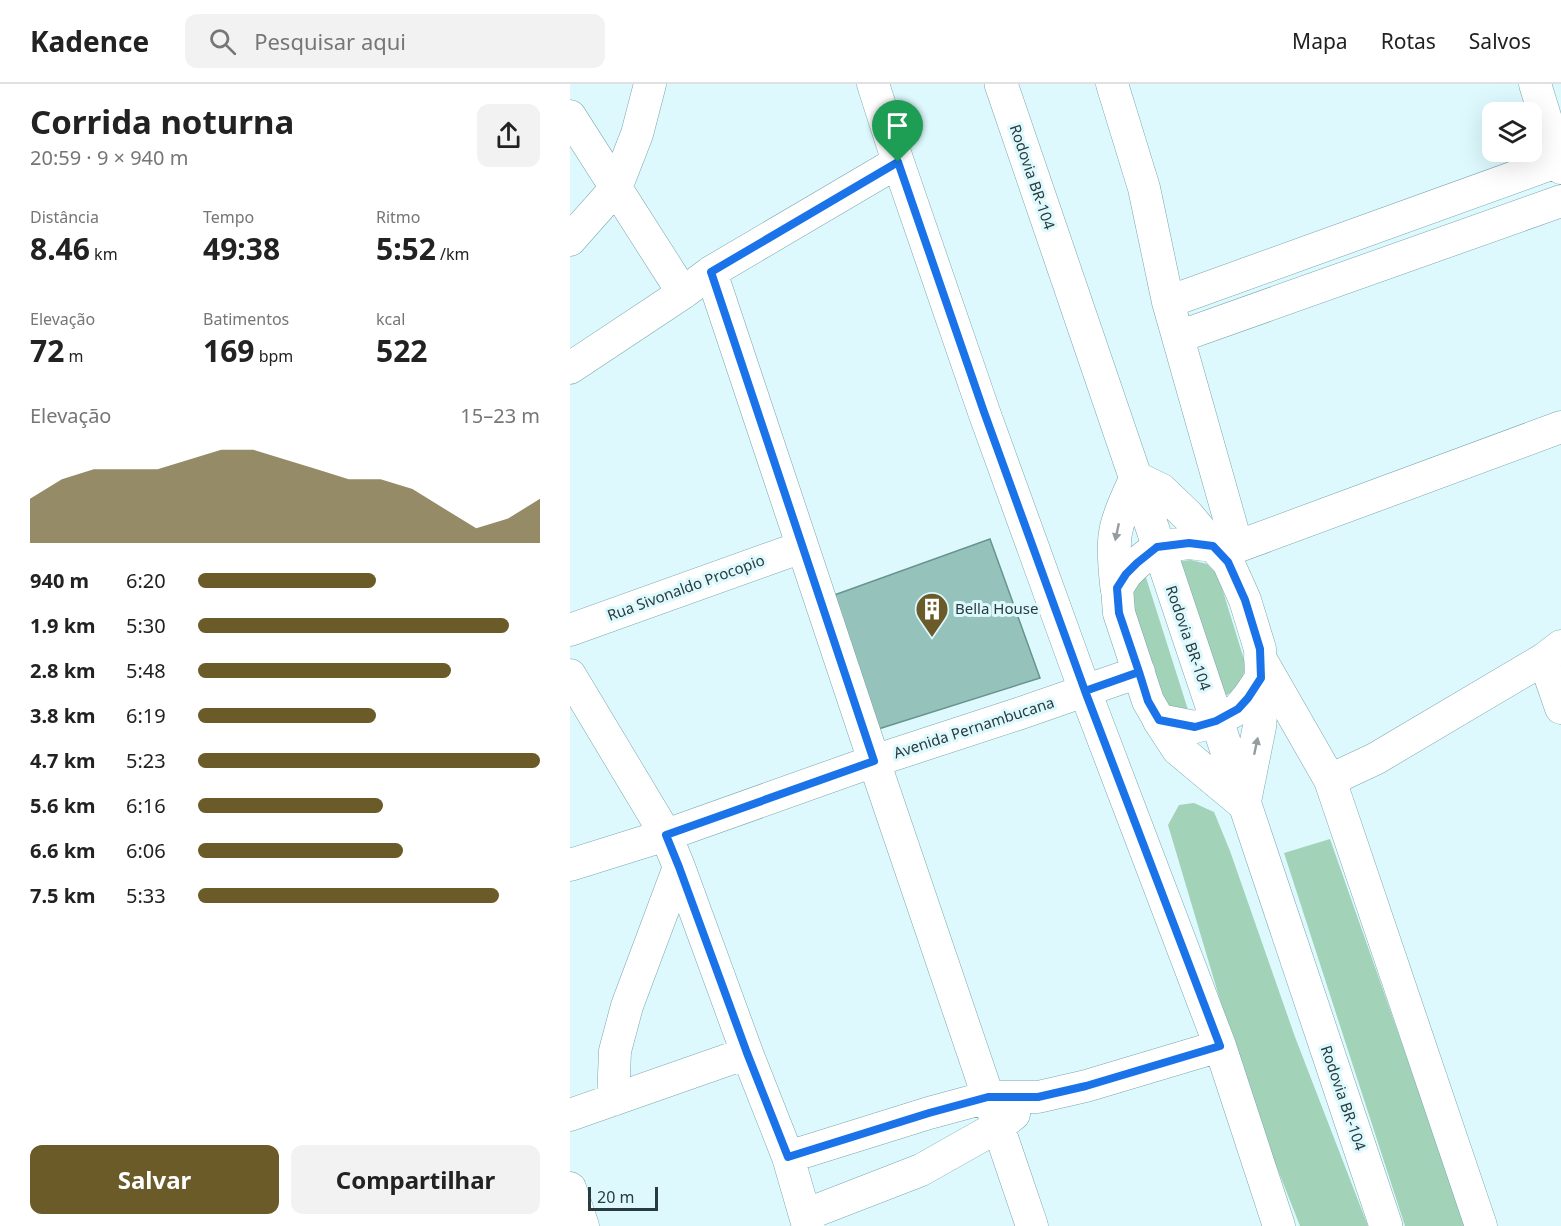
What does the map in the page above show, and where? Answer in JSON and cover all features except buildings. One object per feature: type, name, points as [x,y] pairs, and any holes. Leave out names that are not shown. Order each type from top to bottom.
[{"type":"highway","name":"Rodovia BR-104","points":[[1000,84],[1136,478],[1157,547],[1386,1226]]},
{"type":"highway","points":[[1117,588],[1114,560],[1115,534],[1136,478],[1161,490],[1223,548]]},
{"type":"highway","points":[[1159,720],[1178,749],[1244,804],[1260,724],[1260,668]]},
{"type":"street","points":[[570,240],[616,188],[637,134],[650,84]]},
{"type":"street","points":[[873,84],[984,412],[1085,691],[1220,1046],[1279,1226]]},
{"type":"street","points":[[1168,302],[1560,165],[1535,84]]},
{"type":"street","points":[[1120,86],[1168,302],[1178,337],[1223,548],[1245,600],[1260,649],[1260,668],[1248,698],[1238,709],[1216,721],[1195,727],[1159,720],[1148,701],[1119,613],[1117,588],[1131,568],[1157,547],[1189,543],[1223,548],[1561,428]]},
{"type":"street","points":[[570,116],[683,293]]},
{"type":"street","points":[[570,368],[711,272],[898,162]]},
{"type":"street","points":[[1178,337],[1561,201]]},
{"type":"street","points":[[711,272],[1032,1226]]},
{"type":"street","name":"Rua Sivonaldo Procopio","points":[[570,630],[802,546]]},
{"type":"street","points":[[1330,780],[1375,759],[1552,652],[1561,708]]},
{"type":"street","points":[[1260,668],[1330,780],[1481,1226]]},
{"type":"street","name":"Avenida Pernambucana","points":[[570,865],[666,835],[874,761],[1139,672]]},
{"type":"street","points":[[570,675],[666,835],[788,1157],[806,1220],[921,1170],[993,1112]]},
{"type":"street","points":[[614,1100],[615,1050],[627,1006],[679,867]]},
{"type":"street","points":[[788,1157],[929,1113],[993,1112],[1038,1097],[1086,1086],[1220,1046]]},
{"type":"street","points":[[570,1115],[747,1053]]},
{"type":"street","points":[[570,1188],[583,1226]]},
{"type":"green space","points":[[1191,560],[1207,564],[1218,575],[1246,666],[1239,688],[1225,696],[1181,561]]},
{"type":"green space","points":[[1143,568],[1189,713],[1173,708],[1156,697],[1128,585]]},
{"type":"green space","points":[[1194,803],[1214,812],[1230,851],[1295,1037],[1368,1226],[1300,1226],[1248,1094],[1168,825],[1179,805]]},
{"type":"green space","points":[[1330,839],[1466,1226],[1405,1226],[1284,853]]},
{"type":"place","name":"Bella House","points":[[932,638]]},
{"type":"route","points":[[898,162],[711,272],[874,761],[666,835],[788,1157],[988,1097],[1038,1097],[1086,1086],[1220,1046],[1085,691],[1139,672],[1148,701],[1159,720],[1195,727],[1216,721],[1238,709],[1261,678],[1260,649],[1245,600],[1228,562],[1213,546],[1189,543],[1157,547],[1126,574],[1117,588],[1117,600],[1119,613],[1139,672],[1085,691],[1031,545],[898,162]]}]
